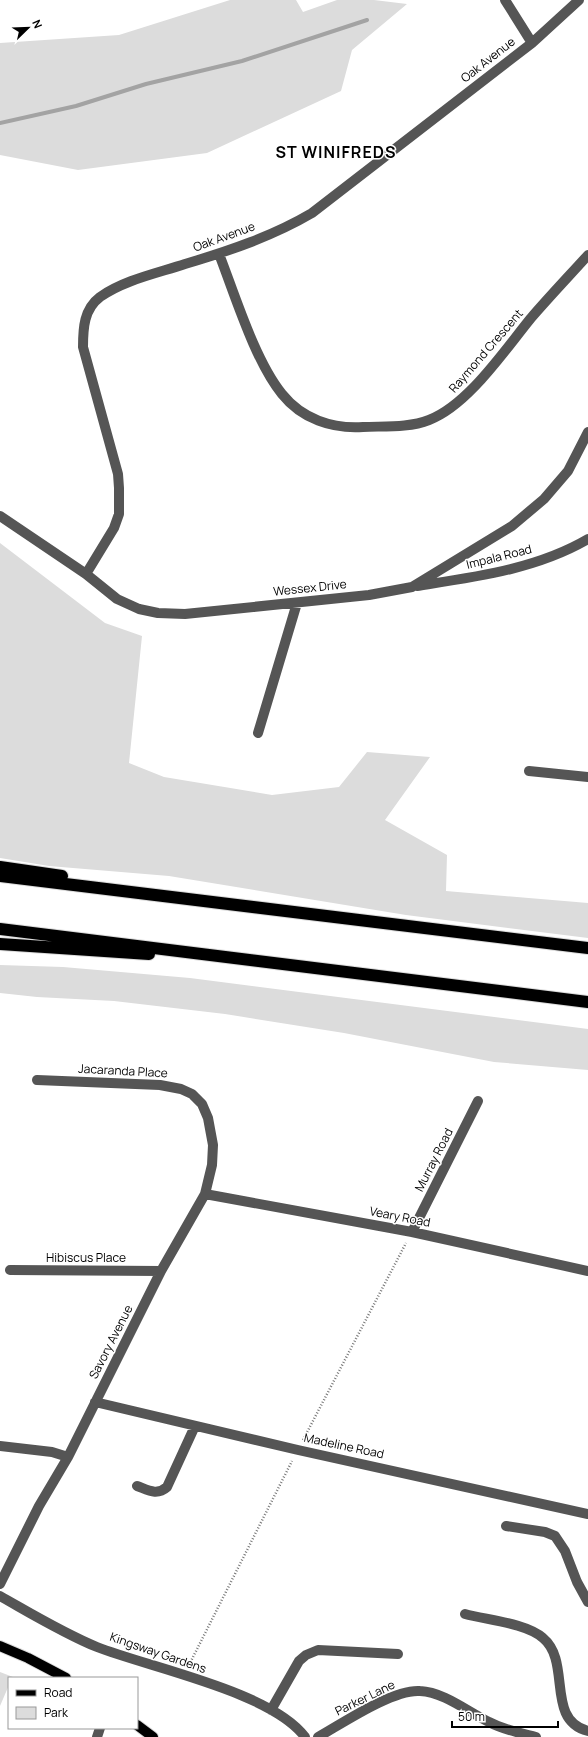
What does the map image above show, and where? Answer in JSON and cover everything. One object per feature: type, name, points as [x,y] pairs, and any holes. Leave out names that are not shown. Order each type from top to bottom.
[{"type":"highway","points":[[0,867],[105,882],[133,888],[149,894]]},
{"type":"highway","points":[[0,876],[588,948]]},
{"type":"highway","points":[[0,929],[588,1002]]},
{"type":"highway","points":[[0,944],[141,954],[176,950]]},
{"type":"main road","points":[[0,1646],[28,1658],[64,1677]]},
{"type":"main road","points":[[138,1726],[153,1737]]},
{"type":"street","points":[[505,0],[532,43]]},
{"type":"street","name":"Oak Avenue","points":[[86,574],[114,528],[119,514],[120,502],[118,474],[82,347],[83,328],[88,312],[100,298],[134,281],[219,254],[286,228],[326,204],[532,43],[579,0]]},
{"type":"street","name":"Raymond Crescent","points":[[219,254],[255,345],[266,369],[282,394],[305,415],[322,422],[358,427],[416,424],[429,420],[454,406],[477,383],[535,314],[588,255]]},
{"type":"street","name":"Wessex Drive","points":[[0,516],[86,574],[117,599],[139,609],[158,613],[185,614],[369,595],[412,587],[512,526],[544,499],[568,471],[588,432]]},
{"type":"street","name":"Impala Road","points":[[412,587],[474,577],[523,565],[561,553],[588,539]]},
{"type":"street","points":[[258,733],[297,603]]},
{"type":"street","points":[[528,771],[588,777]]},
{"type":"street","name":"Jacaranda Place","points":[[37,1080],[160,1085],[181,1088],[192,1094],[202,1104]]},
{"type":"street","name":"Murray Road","points":[[412,1232],[478,1101]]},
{"type":"street","name":"Savory Avenue","points":[[0,1584],[39,1506],[68,1457],[161,1271],[205,1194],[212,1164],[213,1145],[208,1118],[202,1104]]},
{"type":"street","name":"Veary Road","points":[[205,1194],[412,1232],[588,1271]]},
{"type":"street","name":"Hibiscus Place","points":[[10,1270],[161,1271]]},
{"type":"street","name":"Madeline Road","points":[[95,1402],[588,1514]]},
{"type":"street","points":[[137,1486],[155,1492],[160,1492],[167,1488],[196,1426]]},
{"type":"street","points":[[0,1446],[52,1452],[68,1457]]},
{"type":"street","points":[[506,1526],[545,1532],[555,1536],[565,1551],[577,1582],[588,1602]]},
{"type":"street","name":"Kingsway Gardens","points":[[0,1596],[71,1635],[97,1646],[238,1694],[270,1710],[294,1725],[305,1737]]},
{"type":"street","points":[[465,1614],[524,1628],[537,1633],[545,1639],[553,1649],[566,1715],[577,1728],[588,1731]]},
{"type":"street","points":[[270,1710],[299,1661],[311,1652],[318,1650],[398,1654]]},
{"type":"street","name":"Parker Lane","points":[[318,1737],[392,1696],[410,1691],[421,1691],[440,1696],[503,1728],[536,1737]]},
{"type":"green space","points":[[230,0],[296,0],[303,12],[337,0],[374,0],[407,4],[352,50],[341,91],[207,153],[78,170],[0,155],[0,43],[119,35]]},
{"type":"green space","points":[[0,543],[105,623],[142,636],[129,763],[164,777],[272,795],[339,787],[367,752],[430,757],[385,820],[447,855],[446,891],[588,903],[588,938],[406,915],[169,876],[49,866],[0,858]]},
{"type":"green space","points":[[0,965],[63,967],[190,978],[588,1029],[588,1070],[494,1062],[344,1033],[225,1014],[114,1001],[37,997],[0,993]]},
{"type":"green space","points":[[0,1672],[13,1677],[8,1677],[8,1687],[0,1706]]},
{"type":"waterway","points":[[0,123],[76,106],[146,84],[242,61],[367,20]]},
{"type":"district","name":"ST WINIFREDS","points":[[336,152]]}]
